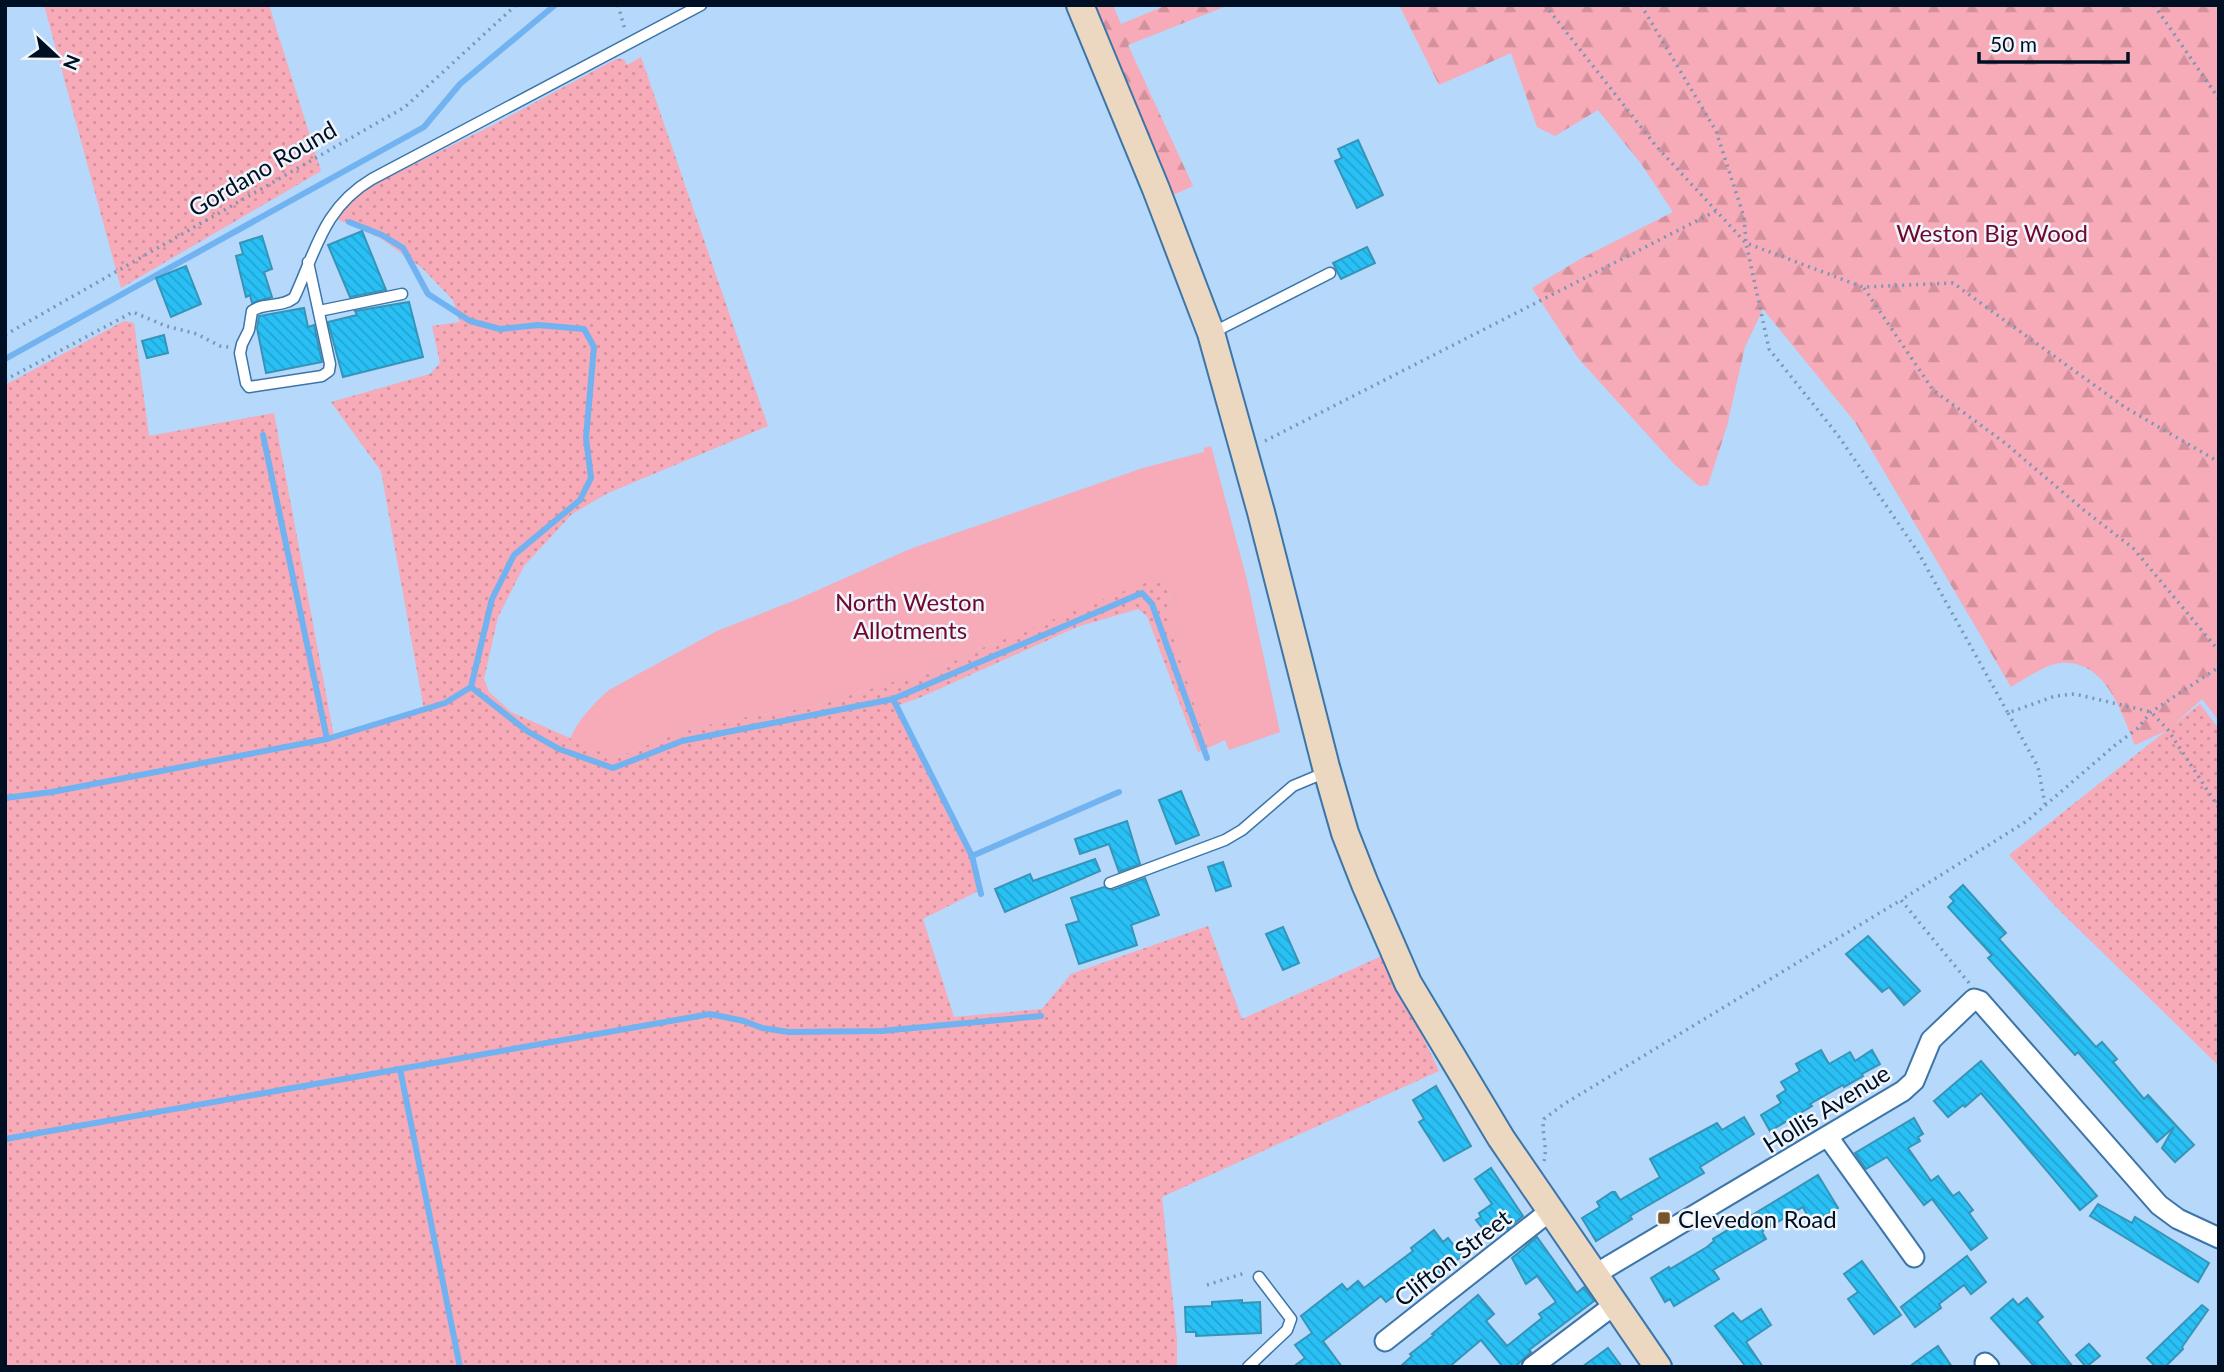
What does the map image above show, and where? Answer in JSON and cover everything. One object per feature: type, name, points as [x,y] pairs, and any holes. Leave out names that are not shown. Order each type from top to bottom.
[{"type":"main road","points":[[1080,5],[1156,189],[1211,333],[1245,451],[1345,833],[1408,983],[1501,1138],[1658,1367]]},
{"type":"street","name":"Hollis Avenue","points":[[1594,1275],[1828,1138],[1910,1085],[1936,1033],[1972,1000],[1980,1001]]},
{"type":"street","points":[[1980,1001],[2159,1205],[2219,1238]]},
{"type":"street","points":[[1828,1138],[1915,1257]]},
{"type":"street","name":"Clifton Street","points":[[1383,1344],[1549,1210]]},
{"type":"street","points":[[1532,1367],[1614,1305]]},
{"type":"lane","points":[[308,262],[330,365],[327,372],[322,376],[249,387],[241,359],[241,348],[249,330],[253,309],[290,301],[295,295],[308,262],[324,229],[337,207],[360,186],[701,5]]},
{"type":"lane","points":[[1211,333],[1330,274]]},
{"type":"lane","points":[[319,311],[402,294]]},
{"type":"lane","points":[[1110,883],[1225,840],[1242,830],[1293,786],[1327,772]]},
{"type":"lane","points":[[1248,1367],[1287,1330],[1291,1319],[1259,1277]]},
{"type":"path","name":"Gordano Round","points":[[5,335],[405,107],[516,5]]},
{"type":"path","points":[[618,5],[629,43]]},
{"type":"path","points":[[1545,5],[1656,146],[1746,243],[1863,288],[1952,283],[2126,408],[2219,462]]},
{"type":"path","points":[[1641,5],[1716,131],[1744,217],[1746,243],[1769,349],[1837,434],[1918,552],[2038,767],[2045,806]]},
{"type":"path","points":[[2154,5],[2219,99]]},
{"type":"path","points":[[1245,451],[1716,211]]},
{"type":"path","points":[[1863,288],[1933,390],[2005,443],[2133,548],[2219,651]]},
{"type":"path","points":[[5,380],[133,312],[166,326],[197,334],[223,348],[241,348]]},
{"type":"path","points":[[1532,1185],[1547,1152],[1542,1130],[1544,1119],[1564,1104],[2027,821],[2138,728],[2151,712],[2219,667]]},
{"type":"path","points":[[2008,713],[2055,696],[2075,694],[2151,712],[2168,730],[2219,808]]},
{"type":"path","points":[[1901,900],[1977,993],[1980,1001]]},
{"type":"path","points":[[1207,1285],[1251,1271],[1259,1277]]},
{"type":"green space","points":[[44,5],[269,5],[321,171],[121,288]]},
{"type":"green space","points":[[1092,5],[1113,5],[1121,24],[1167,5],[1229,5],[1128,45],[1193,186],[1171,196]]},
{"type":"green space","name":"Weston Big Wood","points":[[1399,5],[2219,5],[2219,721],[2202,699],[2168,730],[2135,745],[2110,690],[2089,669],[2076,664],[2055,664],[2011,687],[1855,422],[1763,309],[1745,347],[1727,426],[1708,485],[1699,486],[1675,465],[1578,358],[1532,288],[1580,259],[1673,212],[1642,165],[1598,110],[1555,136],[1537,127],[1511,53],[1439,85]]},
{"type":"green space","points":[[641,57],[768,426],[608,493],[572,514],[524,566],[498,617],[484,679],[489,692],[511,712],[615,758],[681,731],[733,719],[812,707],[905,678],[928,674],[974,651],[1162,575],[1172,602],[1165,609],[1208,748],[1198,752],[1147,616],[1138,609],[1077,627],[896,706],[971,856],[980,890],[923,919],[954,1017],[1042,1009],[1071,974],[1208,926],[1242,1019],[1384,955],[1439,1071],[1162,1197],[1177,1340],[1177,1367],[5,1367],[5,385],[124,321],[134,323],[149,436],[274,413],[334,737],[424,710],[381,471],[331,402],[430,374],[440,363],[432,326],[460,322],[453,300],[422,268],[380,238],[335,218],[348,201],[374,184],[495,124],[616,59],[624,59],[627,65]]},
{"type":"green space","name":"North Weston Allotments","points":[[1211,446],[1247,580],[1280,732],[1229,750],[1225,740],[1208,748],[1165,609],[1172,601],[1162,576],[974,651],[928,674],[905,678],[812,707],[733,719],[681,731],[615,758],[570,739],[586,713],[609,690],[717,631],[798,599],[910,549],[1143,468],[1204,452],[1204,448]]},
{"type":"green space","points":[[2200,704],[2219,729],[2219,1066],[2057,908],[2009,855]]},
{"type":"building","points":[[1358,140],[1383,195],[1357,208],[1335,161],[1342,158],[1338,149]]},
{"type":"building","points":[[362,231],[386,290],[350,297],[328,245]]},
{"type":"building","points":[[262,236],[272,269],[264,272],[272,297],[252,303],[250,295],[246,297],[236,256],[243,254],[240,243]]},
{"type":"building","points":[[1367,247],[1375,263],[1341,279],[1333,263]]},
{"type":"building","points":[[186,266],[201,304],[171,317],[156,278]]},
{"type":"building","points":[[409,302],[423,357],[343,377],[328,322],[357,315],[355,311]]},
{"type":"building","points":[[304,308],[308,327],[314,325],[322,362],[266,373],[257,328],[259,316]]},
{"type":"building","points":[[164,335],[168,353],[147,358],[142,341]]},
{"type":"building","points":[[1181,791],[1199,835],[1176,844],[1159,800]]},
{"type":"building","points":[[1127,821],[1140,864],[1119,872],[1109,844],[1080,854],[1075,839]]},
{"type":"building","points":[[1095,859],[1100,871],[1005,912],[995,889],[1030,874],[1033,881]]},
{"type":"building","points":[[1223,862],[1231,886],[1216,891],[1208,867]]},
{"type":"building","points":[[1145,878],[1159,915],[1131,925],[1137,945],[1079,964],[1066,925],[1079,921],[1071,898],[1104,887],[1113,890]]},
{"type":"building","points":[[1963,885],[2006,933],[1999,939],[2096,1047],[2102,1042],[2117,1059],[2113,1062],[2144,1099],[2148,1095],[2194,1145],[2175,1162],[2162,1148],[2174,1127],[2157,1142],[2078,1052],[2075,1055],[1988,958],[1992,955],[1948,907],[1954,901],[1950,897]]},
{"type":"building","points":[[1283,927],[1299,963],[1283,970],[1266,934]]},
{"type":"building","points":[[1868,936],[1920,991],[1904,1005],[1889,987],[1882,992],[1846,954]]},
{"type":"building","points":[[1821,1050],[1829,1064],[1850,1052],[1855,1061],[1872,1050],[1880,1064],[1844,1087],[1843,1085],[1810,1104],[1812,1106],[1770,1131],[1761,1115],[1781,1103],[1777,1096],[1786,1090],[1781,1082],[1800,1071],[1796,1064]]},
{"type":"building","points":[[1981,1061],[2097,1196],[2080,1210],[1981,1093],[1948,1117],[1934,1101]]},
{"type":"building","points":[[1436,1086],[1471,1146],[1444,1161],[1419,1122],[1424,1119],[1413,1100]]},
{"type":"building","points":[[1744,1117],[1754,1134],[1700,1167],[1704,1173],[1630,1216],[1632,1219],[1596,1241],[1582,1218],[1600,1207],[1597,1202],[1612,1192],[1615,1192],[1620,1200],[1660,1177],[1650,1159],[1717,1123],[1722,1130]]},
{"type":"building","points":[[1914,1118],[1923,1134],[1918,1137],[1920,1141],[1908,1148],[1931,1181],[1938,1176],[1953,1196],[1959,1192],[1973,1210],[1969,1213],[1987,1238],[1971,1250],[1932,1199],[1924,1205],[1887,1157],[1866,1169],[1855,1153]]},
{"type":"building","points":[[1491,1168],[1523,1216],[1507,1229],[1502,1222],[1486,1233],[1476,1220],[1481,1217],[1479,1213],[1492,1204],[1475,1179]]},
{"type":"building","points":[[1818,1175],[1838,1208],[1819,1219],[1817,1215],[1809,1219],[1803,1207],[1764,1230],[1762,1232],[1766,1239],[1713,1270],[1719,1279],[1674,1306],[1670,1299],[1665,1302],[1651,1278],[1707,1247],[1713,1239]]},
{"type":"building","points":[[2098,1204],[2132,1223],[2135,1217],[2209,1263],[2198,1282],[2090,1216]]},
{"type":"building","points":[[1434,1230],[1443,1242],[1448,1238],[1462,1256],[1431,1280],[1425,1273],[1386,1302],[1381,1296],[1323,1341],[1342,1367],[1293,1367],[1305,1358],[1295,1345],[1312,1333],[1301,1316],[1342,1284],[1347,1290],[1358,1281],[1364,1288],[1413,1251],[1411,1248]]},
{"type":"building","points":[[1537,1237],[1577,1293],[1584,1287],[1594,1301],[1529,1350],[1531,1352],[1515,1367],[1503,1367],[1481,1340],[1449,1367],[1400,1367],[1412,1356],[1410,1354],[1478,1295],[1494,1314],[1486,1321],[1507,1346],[1542,1318],[1539,1314],[1556,1302],[1537,1276],[1526,1284],[1512,1258]]},
{"type":"building","points":[[1967,1256],[1986,1282],[1971,1294],[1964,1285],[1939,1304],[1941,1308],[1915,1327],[1901,1307]]},
{"type":"building","points":[[1862,1261],[1901,1315],[1874,1334],[1848,1299],[1858,1292],[1844,1274]]},
{"type":"building","points":[[2027,1298],[2043,1317],[2037,1322],[2073,1367],[2035,1367],[1991,1318],[2013,1299],[2018,1305]]},
{"type":"building","points":[[1242,1300],[1242,1303],[1260,1302],[1261,1333],[1196,1336],[1196,1332],[1186,1332],[1185,1307],[1212,1306],[1212,1302]]},
{"type":"building","points":[[2202,1305],[2208,1310],[2183,1349],[2165,1367],[2156,1367],[2147,1358]]},
{"type":"building","points":[[1761,1309],[1771,1325],[1746,1342],[1763,1367],[1746,1367],[1715,1326],[1733,1313],[1741,1322]]},
{"type":"building","points":[[2089,1344],[2100,1356],[2086,1367],[2076,1355]]},
{"type":"building","points":[[1938,1346],[1952,1367],[1909,1367],[1925,1355]]},
{"type":"building","points":[[1608,1348],[1622,1367],[1582,1367]]},
{"type":"waterway","points":[[5,359],[424,127],[460,84],[555,5]]},
{"type":"waterway","points":[[5,798],[52,792],[327,739],[445,703],[471,687],[492,599],[514,555],[580,500],[591,478],[586,438],[594,347],[584,329],[538,325],[500,329],[470,321],[428,294],[403,248],[382,235],[349,222]]},
{"type":"waterway","points":[[263,435],[327,739]]},
{"type":"waterway","points":[[471,687],[527,731],[559,749],[613,768],[682,741],[893,699],[1142,593],[1152,604],[1207,758]]},
{"type":"waterway","points":[[893,699],[972,856],[981,894]]},
{"type":"waterway","points":[[972,856],[1119,792]]},
{"type":"waterway","points":[[5,1139],[710,1014],[789,1032],[881,1031],[1041,1016]]},
{"type":"waterway","points":[[400,1069],[460,1367]]},
{"type":"place","name":"Clevedon Road","points":[[1664,1218]]}]
